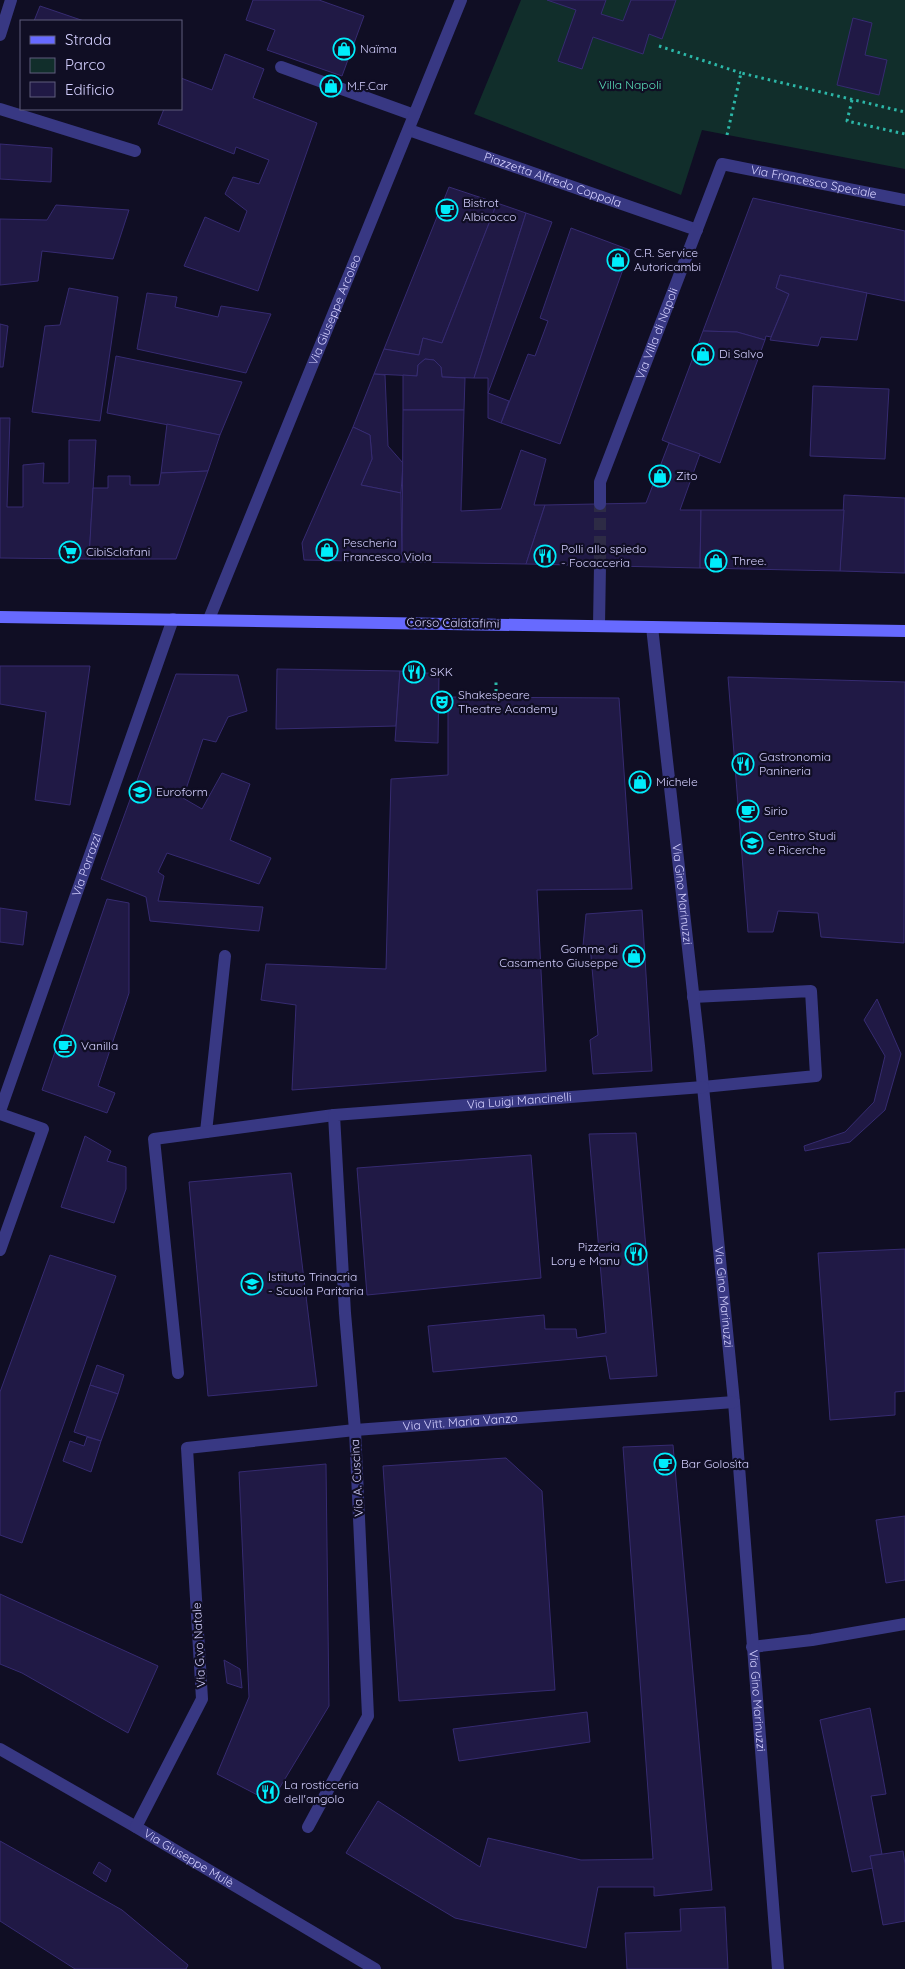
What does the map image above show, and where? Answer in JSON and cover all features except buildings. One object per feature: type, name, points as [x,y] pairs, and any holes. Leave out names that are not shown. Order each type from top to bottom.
[{"type":"main road","name":"Corso Calatafimi","points":[[0,618],[209,619],[905,630]]},
{"type":"street","points":[[0,35],[11,0]]},
{"type":"street","name":"Via Giuseppe Arcoleo","points":[[209,619],[462,0]]},
{"type":"street","points":[[281,67],[414,115]]},
{"type":"street","points":[[0,108],[135,152]]},
{"type":"street","name":"Piazzetta Alfredo Coppola","points":[[409,130],[697,230]]},
{"type":"street","name":"Via Villa di Napoli","points":[[600,504],[600,482],[722,164]]},
{"type":"street","name":"Via Francesco Speciale","points":[[722,164],[905,200]]},
{"type":"street","points":[[599,625],[600,566]]},
{"type":"street","name":"Via Porrazzi","points":[[0,1250],[43,1129],[0,1112],[173,619]]},
{"type":"street","name":"Via Gino Marinuzzi","points":[[652,627],[703,1086],[734,1402],[778,1969]]},
{"type":"street","points":[[206,1132],[225,956]]},
{"type":"street","name":"Via Luigi Mancinelli","points":[[178,1373],[154,1139],[334,1115],[816,1076],[811,992],[693,997]]},
{"type":"street","name":"Via A. Cuscina","points":[[308,1827],[368,1716],[355,1430],[345,1313],[334,1115]]},
{"type":"street","name":"Via Vitt. Maria Vanzo","points":[[187,1448],[355,1430],[734,1402]]},
{"type":"street","name":"Via G.vo Natale","points":[[136,1827],[202,1699],[187,1448]]},
{"type":"street","points":[[752,1647],[812,1640],[905,1624]]},
{"type":"street","name":"Via Giuseppe Mulè","points":[[0,1749],[136,1827],[375,1969]]},
{"type":"path","points":[[659,46],[741,73],[905,112]]},
{"type":"path","points":[[727,135],[741,73]]},
{"type":"path","points":[[852,100],[847,121],[905,134]]},
{"type":"path","points":[[496,682],[496,698]]},
{"type":"green space","name":"Villa Napoli","points":[[521,0],[905,0],[905,169],[702,130],[681,195],[474,114]]},
{"type":"tunnel","points":[[600,504],[600,566]]},
{"type":"place","name":"Naïma","points":[[344,49]]},
{"type":"place","name":"M.F.Car","points":[[331,86]]},
{"type":"place","name":"Bistrot Albicocco","points":[[447,210]]},
{"type":"place","name":"C.R. Service Autoricambi","points":[[618,260]]},
{"type":"place","name":"Di Salvo","points":[[703,354]]},
{"type":"place","name":"Zito","points":[[660,476]]},
{"type":"place","name":"Pescheria Francesco Viola","points":[[327,550]]},
{"type":"place","name":"CibiSclafani","points":[[70,552]]},
{"type":"place","name":"Polli allo spiedo - Focacceria","points":[[545,556]]},
{"type":"place","name":"Three.","points":[[716,561]]},
{"type":"place","name":"SKK","points":[[414,672]]},
{"type":"place","name":"Shakespeare Theatre Academy","points":[[442,702]]},
{"type":"place","name":"Gastronomia Panineria","points":[[743,764]]},
{"type":"place","name":"Michele","points":[[640,782]]},
{"type":"place","name":"Euroform","points":[[140,792]]},
{"type":"place","name":"Sirio","points":[[748,811]]},
{"type":"place","name":"Centro Studi e Ricerche","points":[[752,843]]},
{"type":"place","name":"Gomme di Casamento Giuseppe","points":[[634,956]]},
{"type":"place","name":"Vanilla","points":[[65,1046]]},
{"type":"place","name":"Pizzeria Lory e Manu","points":[[636,1254]]},
{"type":"place","name":"Istituto Trinacria - Scuola Paritaria","points":[[252,1284]]},
{"type":"place","name":"Bar Golosìta","points":[[665,1464]]},
{"type":"place","name":"La rosticceria dell'angolo","points":[[268,1792]]}]
